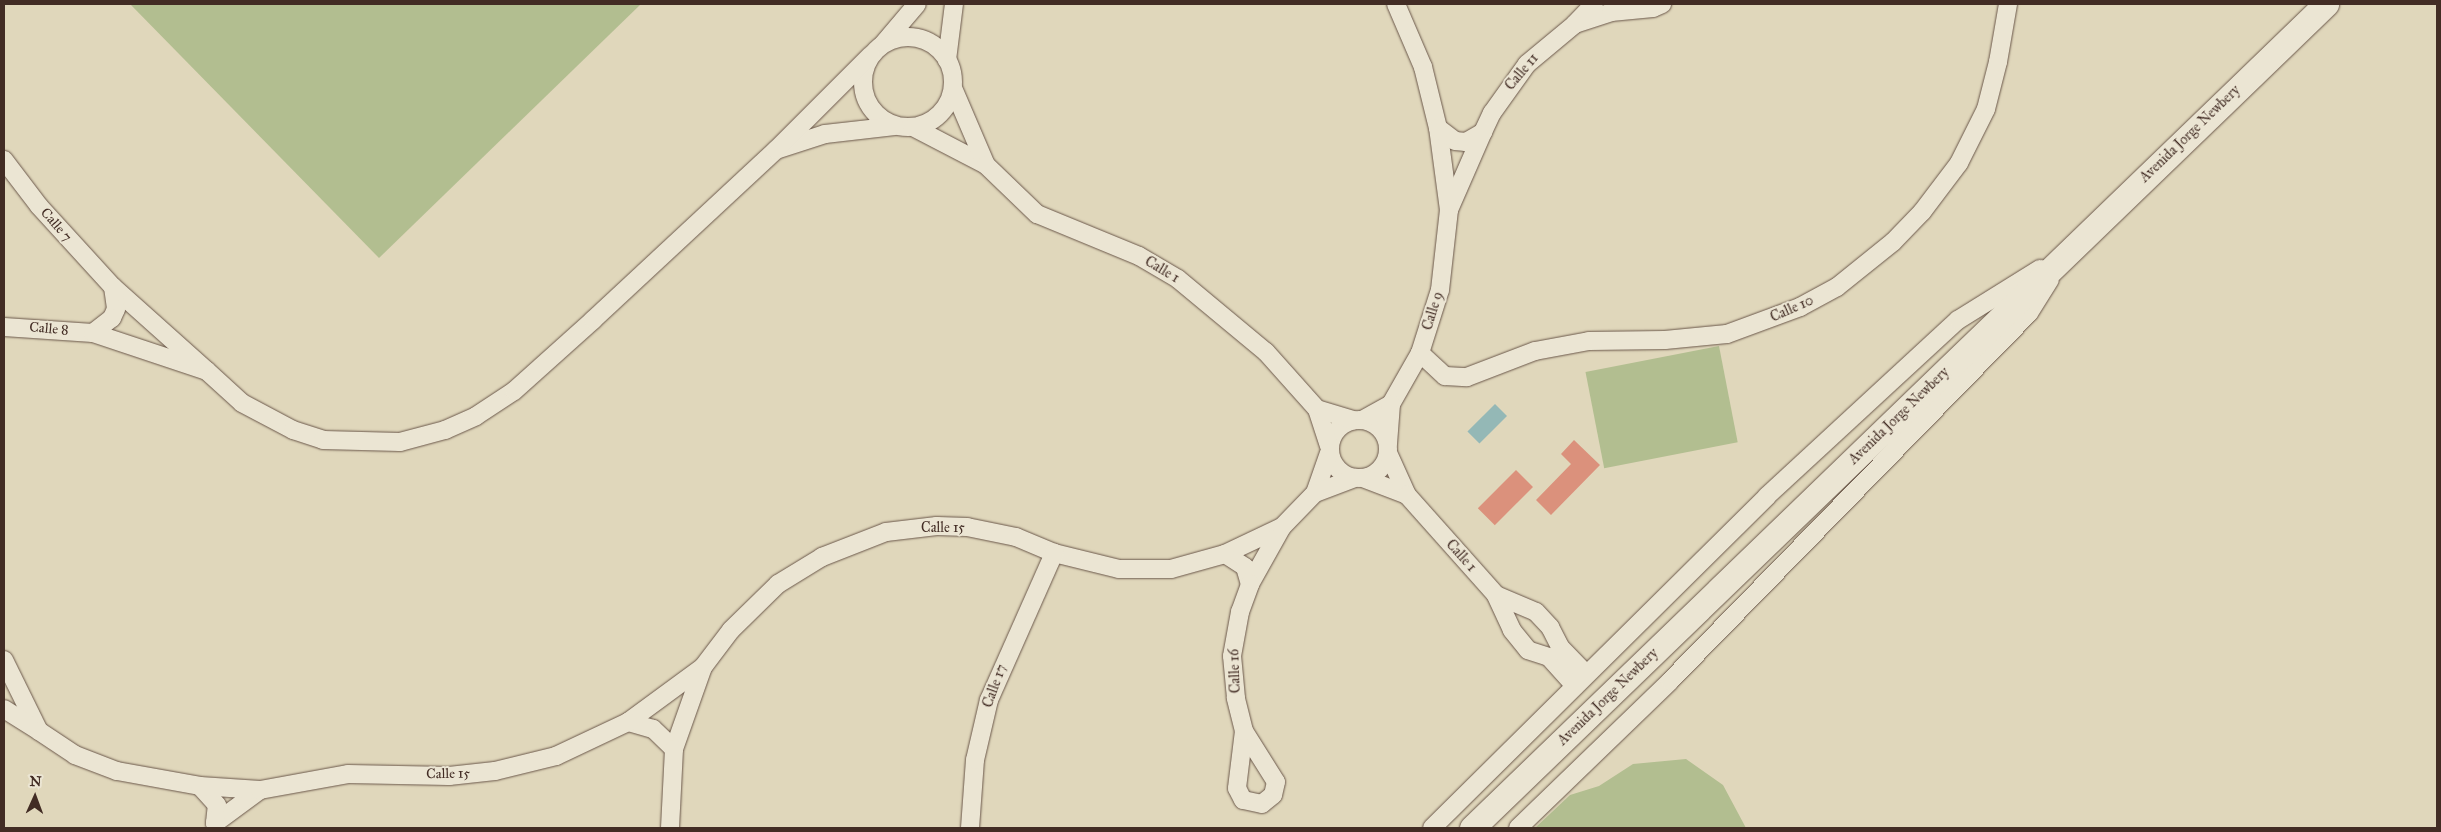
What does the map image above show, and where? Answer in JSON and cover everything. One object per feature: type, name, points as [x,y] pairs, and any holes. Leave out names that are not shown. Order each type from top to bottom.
[{"type":"main road","name":"Avenida Jorge Newbery","points":[[1472,828],[2326,4]]},
{"type":"street","name":"Calle 7","points":[[4,160],[39,206],[113,287],[242,402],[293,430],[323,440],[400,442],[445,430],[476,416],[514,391],[776,150],[877,50],[916,4]]},
{"type":"street","points":[[954,4],[947,60],[953,88],[986,165]]},
{"type":"street","points":[[1396,4],[1423,67],[1438,128],[1449,210]]},
{"type":"street","points":[[1575,24],[1594,4]]},
{"type":"street","points":[[1575,24],[1611,12],[1654,8],[1662,4]]},
{"type":"street","name":"Calle 10","points":[[1420,353],[1445,376],[1466,377],[1535,351],[1589,341],[1665,340],[1727,334],[1800,307],[1837,287],[1893,242],[1922,212],[1959,163],[1988,102],[2008,4]]},
{"type":"street","name":"Calle 11","points":[[1449,210],[1492,113],[1527,64],[1575,24]]},
{"type":"street","points":[[947,60],[925,40],[903,38],[877,50],[863,83],[866,98],[873,110],[986,165]]},
{"type":"street","points":[[776,150],[825,134],[905,126],[939,114],[953,88]]},
{"type":"street","points":[[1438,128],[1455,142],[1466,142],[1484,132]]},
{"type":"street","name":"Calle 1","points":[[986,165],[1037,214],[1139,256],[1178,279],[1266,352],[1317,409]]},
{"type":"street","name":"Calle 9","points":[[1391,404],[1420,353],[1440,290],[1449,210]]},
{"type":"street","points":[[1432,828],[1767,496],[1958,320],[2068,252]]},
{"type":"street","points":[[1518,828],[1670,681],[2029,313],[2068,252]]},
{"type":"street","points":[[93,333],[112,318],[116,308],[113,287]]},
{"type":"street","name":"Calle 8","points":[[4,327],[93,333],[207,371]]},
{"type":"street","points":[[1282,527],[1315,493],[1329,449],[1340,426],[1358,420],[1391,404],[1388,449],[1382,467],[1359,478],[1315,493]]},
{"type":"street","points":[[1317,409],[1358,420],[1382,431],[1407,494]]},
{"type":"street","points":[[1317,409],[1329,449],[1341,473],[1407,494]]},
{"type":"street","name":"Calle 1","points":[[1407,494],[1496,595]]},
{"type":"street","name":"Calle 15","points":[[260,790],[348,774],[449,776],[495,771],[556,756],[628,722],[703,666],[731,630],[778,584],[822,557],[870,537],[907,528],[967,527],[1016,537],[1054,553],[1102,566],[1149,570],[1193,565],[1225,554],[1282,527]]},
{"type":"street","name":"Calle 16","points":[[1244,731],[1236,698],[1232,656],[1240,612],[1250,584],[1282,527]]},
{"type":"street","name":"Calle 17","points":[[970,828],[975,760],[989,700],[1054,553]]},
{"type":"street","points":[[1225,554],[1245,567],[1250,584]]},
{"type":"street","points":[[1496,595],[1536,612],[1550,627],[1554,652],[1580,680]]},
{"type":"street","points":[[1496,595],[1512,630],[1528,650],[1554,652]]},
{"type":"street","points":[[4,660],[39,731]]},
{"type":"street","points":[[670,828],[674,749],[703,666]]},
{"type":"street","points":[[4,709],[75,754],[116,772],[200,786],[260,790]]},
{"type":"street","points":[[628,722],[653,729],[674,749]]},
{"type":"street","points":[[200,786],[217,805],[212,826]]},
{"type":"street","points":[[212,826],[260,790]]},
{"type":"green space","points":[[130,4],[641,4],[379,258]]},
{"type":"green space","points":[[1719,346],[1738,442],[1604,468],[1585,372]]},
{"type":"green space","points":[[1686,759],[1723,785],[1746,828],[1535,828],[1570,795],[1599,786],[1633,764]]},
{"type":"water","points":[[1495,404],[1507,416],[1479,444],[1467,432]]},
{"type":"building","points":[[1574,440],[1600,465],[1551,515],[1536,500],[1571,464],[1561,454]]},
{"type":"building","points":[[1516,470],[1533,487],[1495,525],[1478,508]]}]
